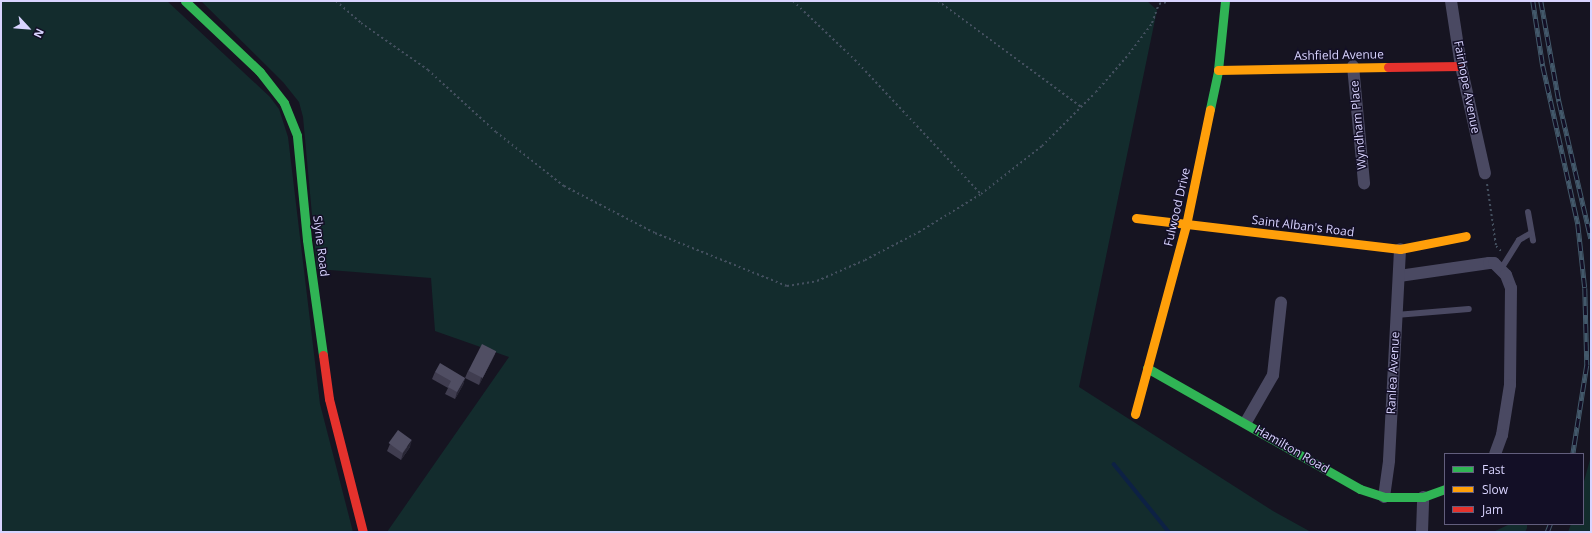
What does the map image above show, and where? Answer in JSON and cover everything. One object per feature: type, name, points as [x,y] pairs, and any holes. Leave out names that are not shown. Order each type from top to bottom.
[{"type":"street","name":"Slyne Road","points":[[185,1],[260,72],[284,103],[296,136],[307,240],[329,399],[363,532]]},
{"type":"street","name":"Fulwood Drive","points":[[1135,414],[1186,225],[1218,70],[1225,1]]},
{"type":"street","name":"Fairhope Avenue","points":[[1451,1],[1461,66],[1485,173]]},
{"type":"street","name":"Ashfield Avenue","points":[[1218,70],[1352,66],[1461,66]]},
{"type":"street","name":"Wyndham Place","points":[[1352,66],[1364,183]]},
{"type":"street","name":"Saint Alban's Road","points":[[1136,218],[1400,249],[1466,236]]},
{"type":"street","name":"Ranlea Avenue","points":[[1384,497],[1389,460],[1400,249]]},
{"type":"street","points":[[1399,276],[1498,266],[1511,288],[1510,384],[1502,436],[1495,453]]},
{"type":"street","points":[[1246,422],[1274,370],[1281,302]]},
{"type":"street","name":"Hamilton Road","points":[[1147,368],[1246,422],[1360,489],[1384,497],[1423,497],[1444,489]]},
{"type":"street","points":[[1422,532],[1423,497]]},
{"type":"lane","points":[[1528,212],[1533,241]]},
{"type":"lane","points":[[1498,266],[1508,258],[1520,240],[1532,233]]},
{"type":"lane","points":[[1396,316],[1469,309]]},
{"type":"path","points":[[336,1],[361,23],[428,70],[496,132],[564,186],[655,233],[787,286],[817,281],[865,260],[919,232],[981,194],[1042,146],[1081,107],[1129,54],[1152,23],[1159,4],[1168,1]]},
{"type":"path","points":[[793,1],[855,60],[981,194]]},
{"type":"path","points":[[938,1],[1081,107]]},
{"type":"path","points":[[1485,173],[1494,216],[1496,246],[1508,258]]},
{"type":"green space","points":[[1,1],[167,1],[270,97],[279,109],[288,137],[320,404],[353,532],[1,532]]},
{"type":"green space","points":[[201,1],[1147,1],[1157,10],[1079,387],[1273,511],[1311,532],[387,532],[509,357],[435,331],[431,278],[317,269],[303,117],[299,102],[283,82]]},
{"type":"green space","points":[[1591,456],[1591,532],[1568,532],[1571,525],[1584,525],[1584,481]]},
{"type":"green space","points":[[1508,525],[1527,525],[1525,532],[1493,532]]},
{"type":"building","points":[[482,344],[496,351],[483,378],[468,371]]},
{"type":"building","points":[[440,363],[465,378],[457,392],[448,387],[451,381],[435,372]]},
{"type":"building","points":[[398,430],[412,440],[402,453],[389,443]]},
{"type":"waterway","points":[[1114,464],[1169,532]]},
{"type":"railway","points":[[1533,1],[1543,66],[1578,224],[1585,288],[1587,365],[1573,453]]},
{"type":"railway","points":[[1541,1],[1559,101],[1591,238]]},
{"type":"railway","points":[[1547,532],[1550,525]]},
{"type":"traffic: fast","points":[[185,1],[260,72],[284,103],[297,136],[307,240],[323,355]]},
{"type":"traffic: fast","points":[[1210,109],[1218,70],[1225,1]]},
{"type":"traffic: fast","points":[[1147,368],[1360,489],[1384,497],[1423,497],[1444,489]]},
{"type":"traffic: slow","points":[[1218,70],[1388,67]]},
{"type":"traffic: slow","points":[[1135,414],[1186,225],[1210,109]]},
{"type":"traffic: slow","points":[[1136,218],[1400,249],[1466,236]]},
{"type":"traffic: jam","points":[[1388,67],[1461,66]]},
{"type":"traffic: jam","points":[[323,355],[329,399],[363,532]]}]
